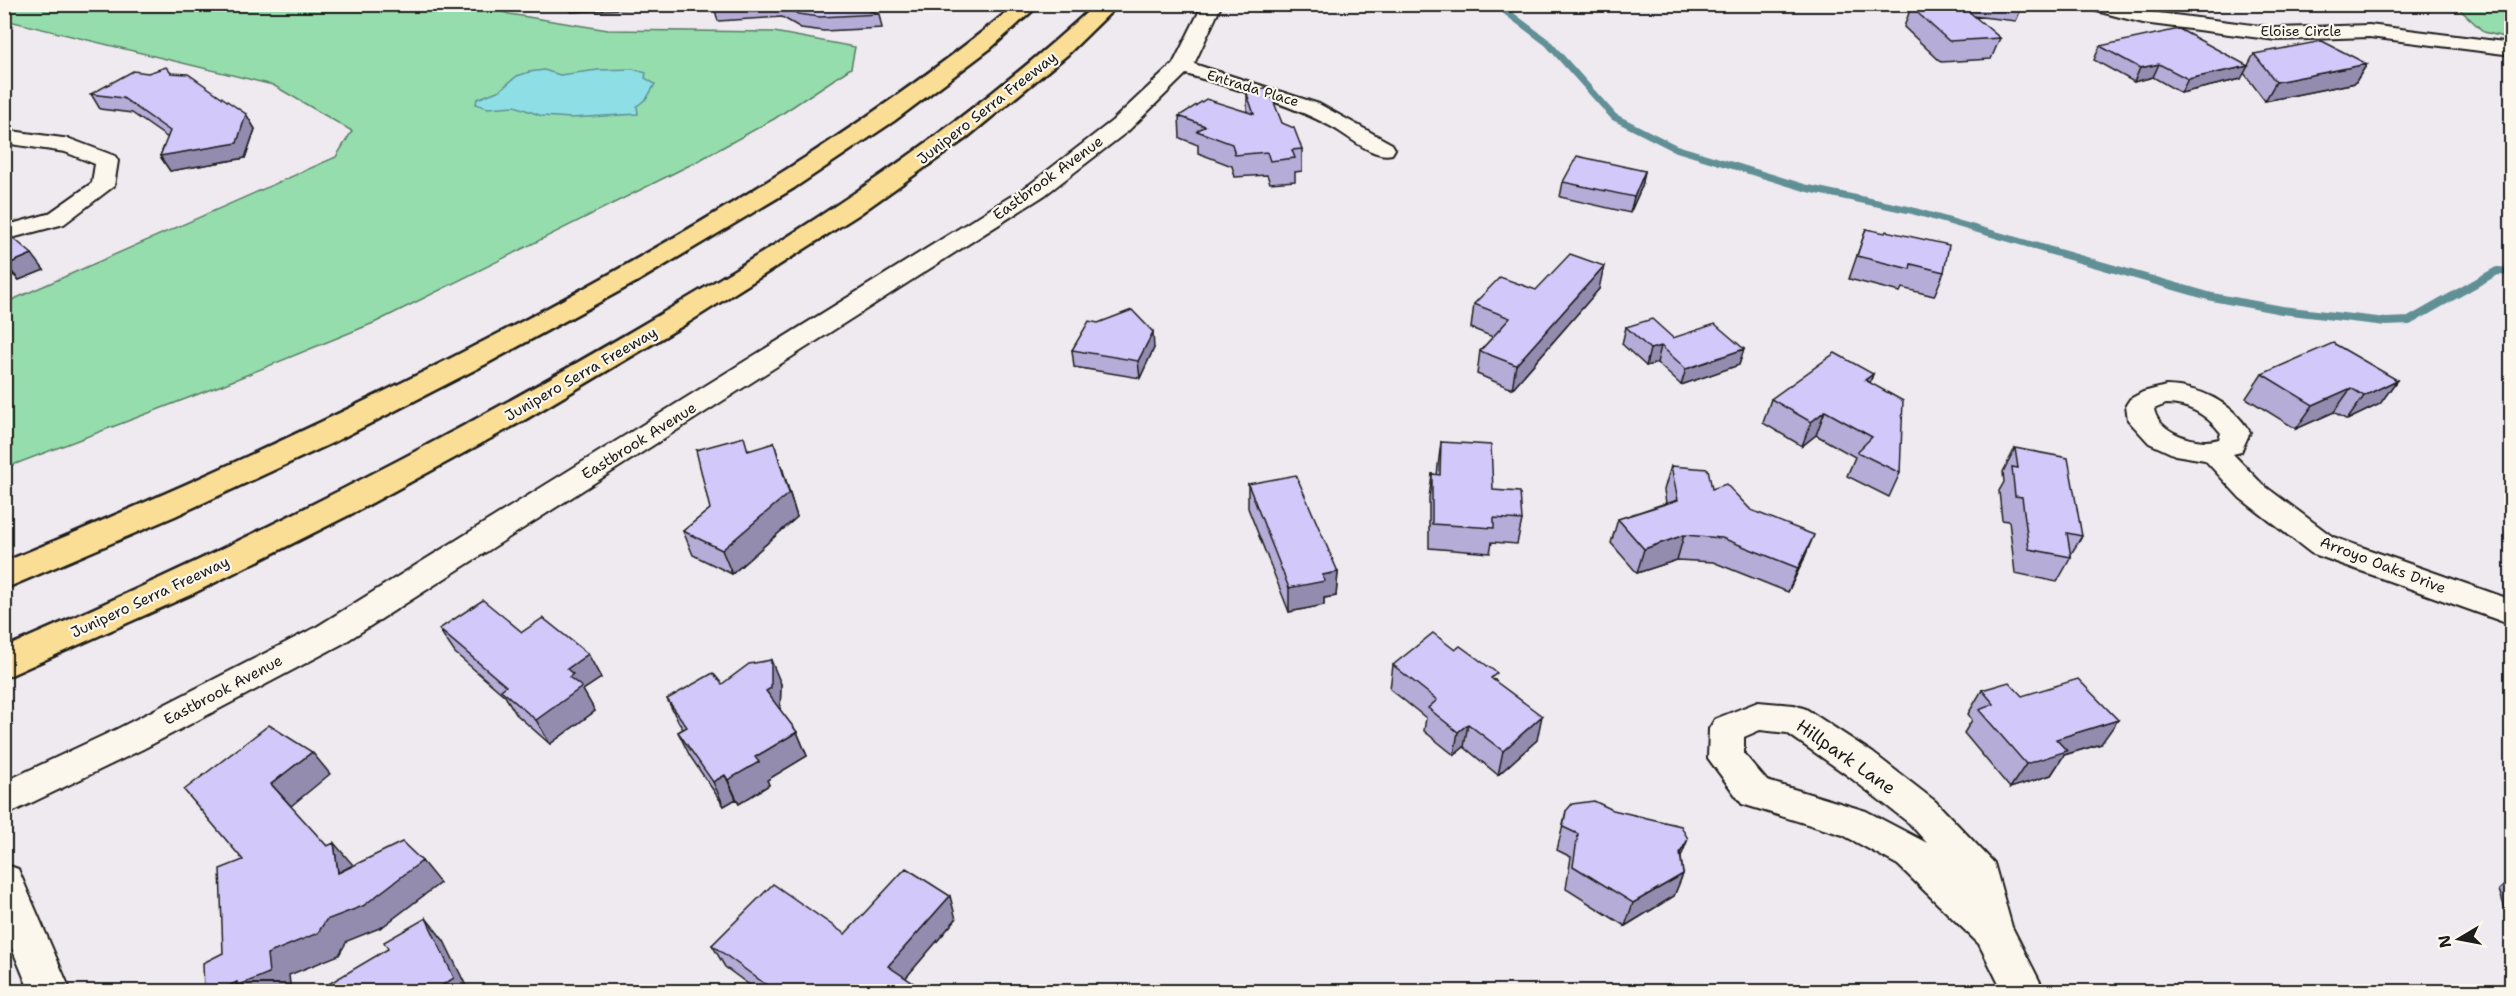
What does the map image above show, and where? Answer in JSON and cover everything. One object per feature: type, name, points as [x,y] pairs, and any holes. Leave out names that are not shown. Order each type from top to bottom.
[{"type":"highway","points":[[4,576],[191,497],[327,433],[561,313],[702,233],[835,151],[908,102],[983,45],[1030,4]]},
{"type":"highway","name":"Junipero Serra Freeway","points":[[4,664],[219,566],[376,487],[513,414],[638,341],[773,259],[880,189],[972,124],[1054,58],[1109,4]]},
{"type":"street","name":"Eastbrook Avenue","points":[[4,800],[130,739],[330,635],[1037,190],[1120,126],[1182,67],[1214,4]]},
{"type":"street","name":"Eloise Circle","points":[[2092,4],[2143,17],[2276,34],[2369,31],[2511,49]]},
{"type":"street","name":"Entrada Place","points":[[1182,67],[1296,100],[1353,127],[1384,149]]},
{"type":"street","points":[[4,136],[70,146],[107,161],[104,186],[56,219],[4,233]]},
{"type":"street","name":"Arroyo Oaks Drive","points":[[2213,451],[2251,492],[2322,545],[2511,613]]},
{"type":"street","name":"Hillpark Lane","points":[[1993,931],[1911,854],[1852,822],[1755,793],[1726,758],[1727,729],[1758,716],[1794,719],[1860,764],[1922,812],[1980,875],[1993,931],[2025,992]]},
{"type":"street","points":[[4,881],[51,992]]},
{"type":"green space","points":[[5,5],[485,5],[509,14],[608,30],[774,32],[855,47],[851,68],[774,119],[696,162],[376,322],[222,385],[5,468],[5,303],[336,157],[352,131],[273,85],[5,20]]},
{"type":"green space","points":[[2455,5],[2511,5],[2511,39],[2484,32]]},
{"type":"water","points":[[633,69],[646,73],[645,78],[655,84],[647,98],[637,106],[638,114],[571,118],[542,116],[515,106],[488,108],[476,104],[477,99],[500,90],[517,76],[529,72],[544,70],[560,75],[598,70]]},
{"type":"building","points":[[715,4],[752,4],[714,7]]},
{"type":"building","points":[[782,4],[853,4],[879,14],[820,17],[798,14]]},
{"type":"building","points":[[1960,4],[2000,38],[1949,41],[1911,7]]},
{"type":"building","points":[[1995,4],[2021,4],[2022,7]]},
{"type":"building","points":[[2179,29],[2248,66],[2188,79],[2159,64],[2140,68],[2100,46]]},
{"type":"building","points":[[2322,41],[2367,64],[2276,82],[2254,54]]},
{"type":"building","points":[[166,67],[171,73],[188,74],[246,114],[237,143],[160,156],[170,131],[123,98],[91,94],[133,71],[148,73]]},
{"type":"building","points":[[1268,87],[1282,123],[1294,128],[1302,149],[1292,150],[1295,158],[1270,161],[1267,152],[1235,155],[1232,144],[1197,131],[1205,126],[1179,116],[1206,99],[1254,114],[1247,94]]},
{"type":"building","points":[[1577,156],[1645,171],[1634,197],[1563,182]]},
{"type":"building","points":[[1866,229],[1885,233],[1886,231],[1949,245],[1944,272],[1911,264],[1910,269],[1857,256]]},
{"type":"building","points":[[12,237],[32,254],[6,265],[4,263],[4,239]]},
{"type":"building","points":[[1570,254],[1604,266],[1516,365],[1480,351],[1510,318],[1474,304],[1500,277],[1536,290]]},
{"type":"building","points":[[1132,310],[1153,332],[1138,361],[1072,350],[1089,321],[1098,323]]},
{"type":"building","points":[[1652,319],[1673,338],[1715,324],[1744,349],[1686,369],[1661,346],[1650,349],[1626,327]]},
{"type":"building","points":[[2333,343],[2397,380],[2364,396],[2351,388],[2313,405],[2262,374]]},
{"type":"building","points":[[1835,353],[1873,374],[1865,380],[1903,401],[1900,473],[1857,452],[1872,437],[1825,411],[1811,422],[1771,399]]},
{"type":"building","points":[[744,437],[748,451],[774,443],[789,493],[722,550],[683,531],[710,509],[696,450]]},
{"type":"building","points":[[1441,442],[1491,445],[1493,490],[1520,492],[1522,520],[1494,518],[1494,528],[1432,524],[1432,474],[1440,475]]},
{"type":"building","points":[[2015,448],[2068,458],[2082,536],[2067,533],[2071,557],[2029,549],[2022,497],[2015,496],[2012,467],[2018,468]]},
{"type":"building","points":[[1671,466],[1708,469],[1712,489],[1726,484],[1751,510],[1814,535],[1798,568],[1722,538],[1684,535],[1644,549],[1618,519],[1678,500]]},
{"type":"building","points":[[1296,475],[1338,572],[1322,575],[1325,581],[1289,588],[1248,484]]},
{"type":"building","points":[[483,600],[522,632],[543,618],[588,654],[567,669],[573,674],[569,677],[582,687],[536,720],[501,690],[506,686],[439,629]]},
{"type":"building","points":[[1433,633],[1455,650],[1460,646],[1497,673],[1491,678],[1542,716],[1503,751],[1468,724],[1458,732],[1428,708],[1437,700],[1393,665]]},
{"type":"building","points":[[771,660],[771,688],[766,691],[797,732],[755,757],[759,762],[728,780],[725,775],[713,782],[678,732],[687,727],[667,699],[713,673],[722,684],[749,664]]},
{"type":"building","points":[[2078,679],[2118,720],[2056,739],[2067,751],[2026,764],[1979,710],[1994,704],[1982,690],[2009,682],[2022,696]]},
{"type":"building","points":[[269,725],[312,752],[271,784],[327,846],[334,843],[338,873],[402,842],[422,861],[363,906],[326,920],[318,933],[267,954],[269,973],[237,986],[237,982],[216,992],[204,992],[203,963],[223,953],[220,869],[243,860],[184,790]]},
{"type":"building","points":[[1594,801],[1613,810],[1681,826],[1688,839],[1680,853],[1683,874],[1633,903],[1573,866],[1578,834],[1563,827],[1566,811],[1572,804]]},
{"type":"building","points":[[906,868],[950,896],[888,966],[919,987],[916,992],[776,992],[712,945],[773,884],[845,934]]},
{"type":"building","points":[[426,918],[454,978],[432,992],[315,992],[388,949],[384,942]]},
{"type":"waterway","points":[[1496,4],[1548,43],[1614,117],[1675,148],[1806,188],[1910,210],[2046,249]]},
{"type":"waterway","points":[[2041,248],[2212,297],[2282,310],[2386,322],[2409,321],[2497,271],[2512,272]]}]
